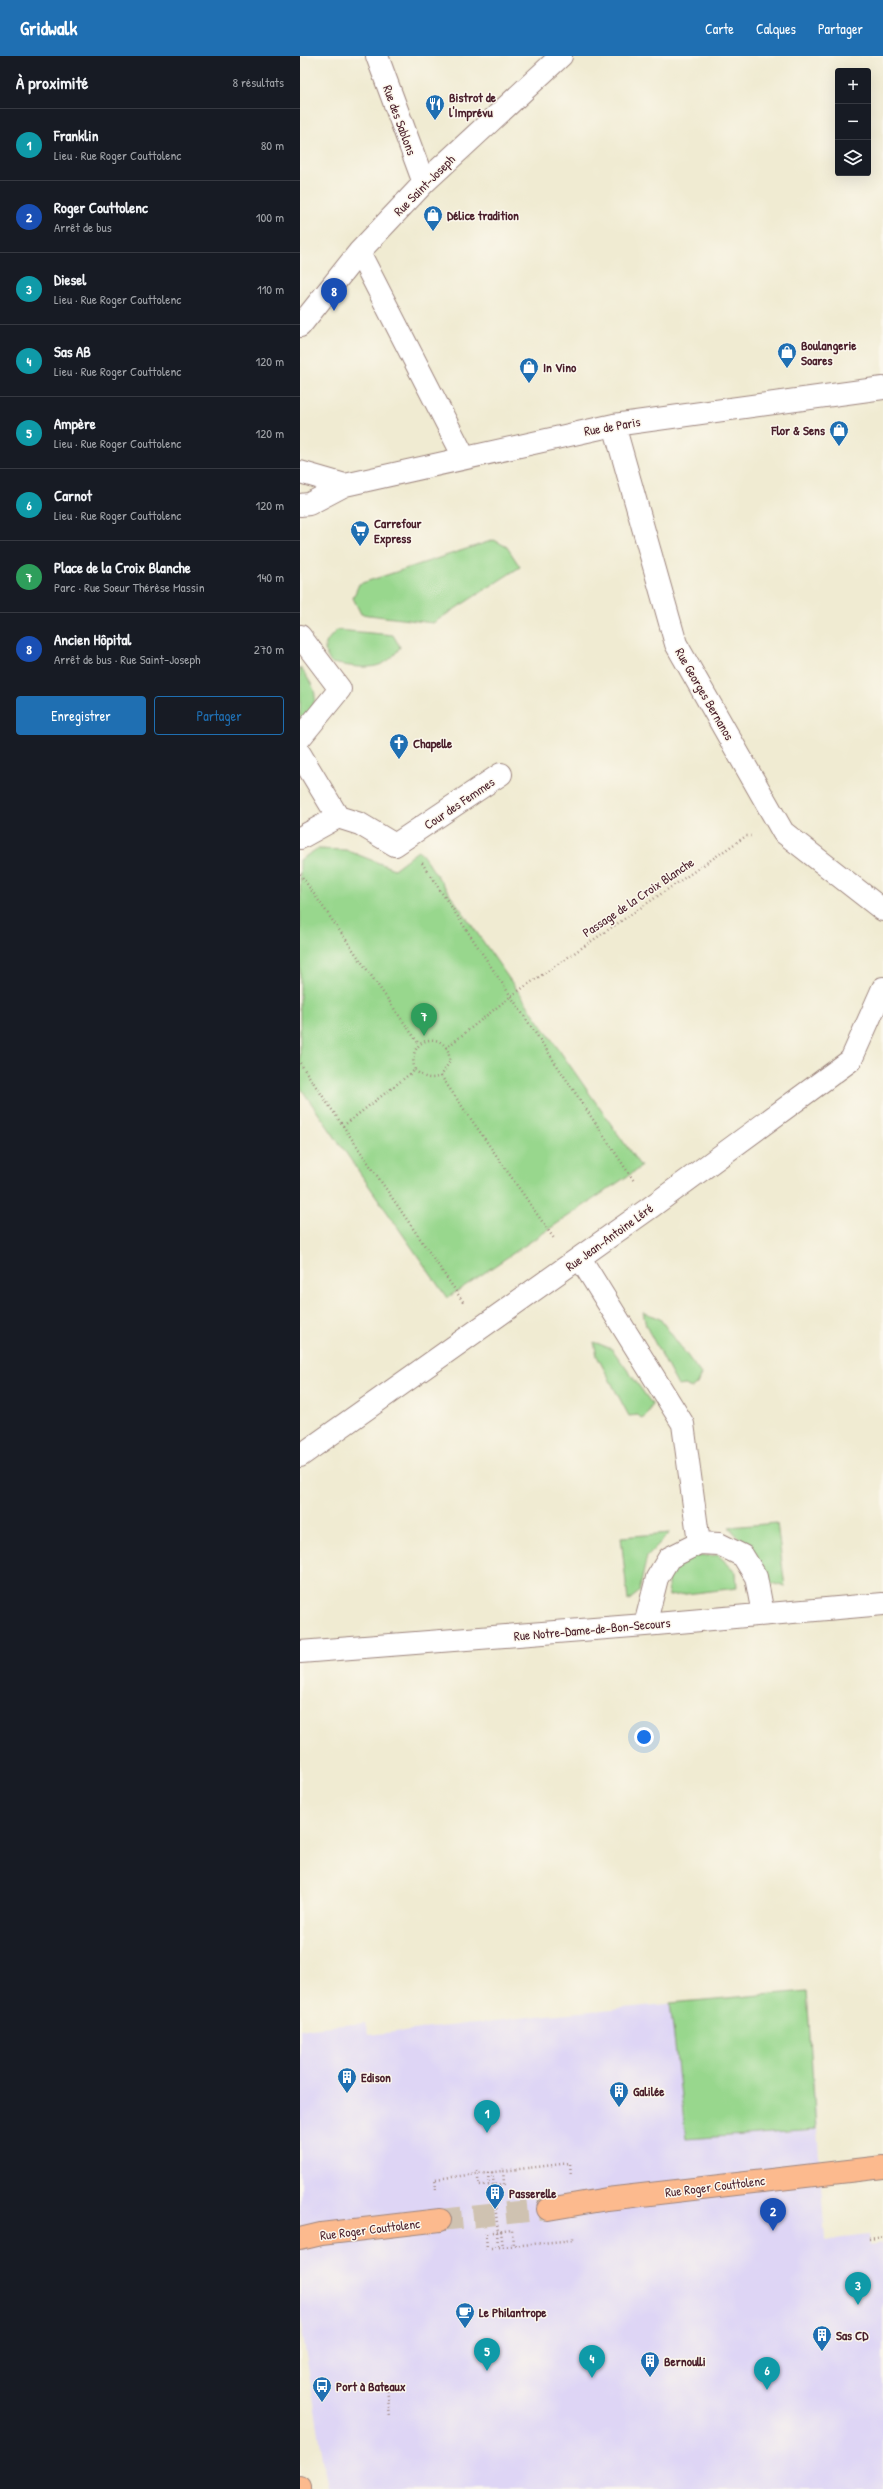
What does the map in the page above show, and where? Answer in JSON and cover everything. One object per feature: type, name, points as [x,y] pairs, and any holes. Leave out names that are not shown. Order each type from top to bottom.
[{"type":"main road","name":"Rue Roger Couttolenc","points":[[548,2209],[607,2199],[883,2167]]},
{"type":"main road","name":"Rue Roger Couttolenc","points":[[300,2240],[321,2234],[440,2220]]},
{"type":"street","name":"Rue des Sablons","points":[[377,56],[424,183]]},
{"type":"street","name":"Rue Saint-Joseph","points":[[300,326],[359,252],[424,183],[561,56]]},
{"type":"street","points":[[359,252],[464,457]]},
{"type":"street","name":"Rue de Paris","points":[[300,505],[309,504],[345,485],[464,457],[614,425],[883,388]]},
{"type":"street","name":"Rue Georges Bernanos","points":[[614,425],[676,644],[783,832],[883,910]]},
{"type":"street","name":"Rue de Paris","points":[[300,472],[345,485]]},
{"type":"street","points":[[300,636],[340,689],[300,738]]},
{"type":"street","points":[[300,754],[338,817],[360,824],[396,845],[411,835]]},
{"type":"street","name":"Cour des Femmes","points":[[411,835],[501,774]]},
{"type":"street","points":[[300,838],[338,817]]},
{"type":"street","name":"Rue Jean-Antoine Léré","points":[[300,1456],[576,1261],[852,1060],[883,988]]},
{"type":"street","points":[[576,1261],[683,1424],[699,1543]]},
{"type":"street","points":[[646,1625],[657,1578],[669,1558],[699,1543],[719,1544],[743,1556],[756,1577],[763,1614]]},
{"type":"street","name":"Rue Notre-Dame-de-Bon-Secours","points":[[300,1652],[646,1625],[883,1604]]},
{"type":"path","name":"Passage de la Croix Blanche","points":[[446,1048],[511,996],[746,836],[783,832]]},
{"type":"path","points":[[411,835],[511,996],[651,1207]]},
{"type":"path","points":[[300,874],[419,1044]]},
{"type":"path","points":[[427,1041],[439,1042],[446,1048],[450,1061],[441,1076],[432,1079],[424,1077],[415,1070],[411,1059],[414,1050],[419,1044],[427,1041]]},
{"type":"path","points":[[300,1063],[481,1328]]},
{"type":"path","points":[[343,1126],[415,1070]]},
{"type":"path","points":[[441,1076],[576,1261]]},
{"type":"path","points":[[435,2179],[570,2163]]},
{"type":"path","points":[[477,2171],[479,2186],[504,2184],[503,2168]]},
{"type":"path","points":[[492,2172],[492,2185],[501,2247]]},
{"type":"path","points":[[488,2173],[492,2185]]},
{"type":"path","points":[[487,2250],[486,2233],[512,2230],[513,2247]]},
{"type":"path","points":[[870,2239],[883,2237]]},
{"type":"path","points":[[491,2248],[574,2240]]},
{"type":"path","points":[[387,2387],[390,2418]]},
{"type":"shaded area","points":[[807,1991],[825,2240],[869,2235],[870,2245],[883,2243],[883,2489],[328,2489],[300,2318],[300,2029],[366,2023],[368,2035],[547,2015]]},
{"type":"green space","points":[[494,540],[507,547],[520,567],[433,623],[361,614],[353,598],[359,584]]},
{"type":"green space","points":[[337,630],[393,635],[400,647],[386,662],[378,665],[360,667],[331,663],[326,653],[325,645],[329,638]]},
{"type":"green space","points":[[300,667],[311,684],[315,696],[311,709],[300,726]]},
{"type":"green space","points":[[317,849],[346,850],[394,869],[419,850],[641,1167],[447,1298],[300,1087],[300,860]]},
{"type":"green space","points":[[643,1312],[660,1319],[701,1374],[697,1384],[691,1389],[686,1385],[678,1386],[646,1326]]},
{"type":"green space","points":[[594,1342],[612,1349],[652,1404],[648,1414],[642,1419],[638,1415],[629,1416],[597,1356]]},
{"type":"green space","points":[[777,1523],[785,1587],[765,1581],[752,1553],[729,1527]]},
{"type":"green space","points":[[670,1533],[647,1556],[639,1592],[628,1601],[621,1537]]},
{"type":"green space","points":[[718,1555],[736,1572],[737,1588],[669,1596],[667,1573],[686,1557]]},
{"type":"green space","points":[[807,1991],[816,2130],[686,2139],[670,2003]]},
{"type":"tunnel","points":[[440,2220],[548,2209]]},
{"type":"place","name":"Bistrot de l'Imprévu","points":[[435,121]]},
{"type":"place","name":"Délice tradition","points":[[433,232]]},
{"type":"place","name":"Ancien Hôpital","points":[[334,311]]},
{"type":"place","name":"Boulangerie Soares","points":[[787,369]]},
{"type":"place","name":"In Vino","points":[[529,384]]},
{"type":"place","name":"Flor & Sens","points":[[839,447]]},
{"type":"place","name":"Carrefour Express","points":[[360,547]]},
{"type":"place","name":"Chapelle","points":[[399,760]]},
{"type":"place","name":"Place de la Croix Blanche","points":[[424,1036]]},
{"type":"place","name":"Edison","points":[[347,2094]]},
{"type":"place","name":"Galilée","points":[[619,2108]]},
{"type":"place","name":"Franklin","points":[[487,2133]]},
{"type":"place","name":"Passerelle","points":[[495,2210]]},
{"type":"place","name":"Roger Couttolenc","points":[[773,2231]]},
{"type":"place","name":"Diesel","points":[[858,2305]]},
{"type":"place","name":"Le Philantrope","points":[[465,2329]]},
{"type":"place","name":"Sas CD","points":[[822,2352]]},
{"type":"place","name":"Ampère","points":[[487,2371]]},
{"type":"place","name":"Sas AB","points":[[592,2378]]},
{"type":"place","name":"Bernoulli","points":[[650,2378]]},
{"type":"place","name":"Carnot","points":[[767,2390]]},
{"type":"place","name":"Port à Bateaux","points":[[322,2403]]}]
